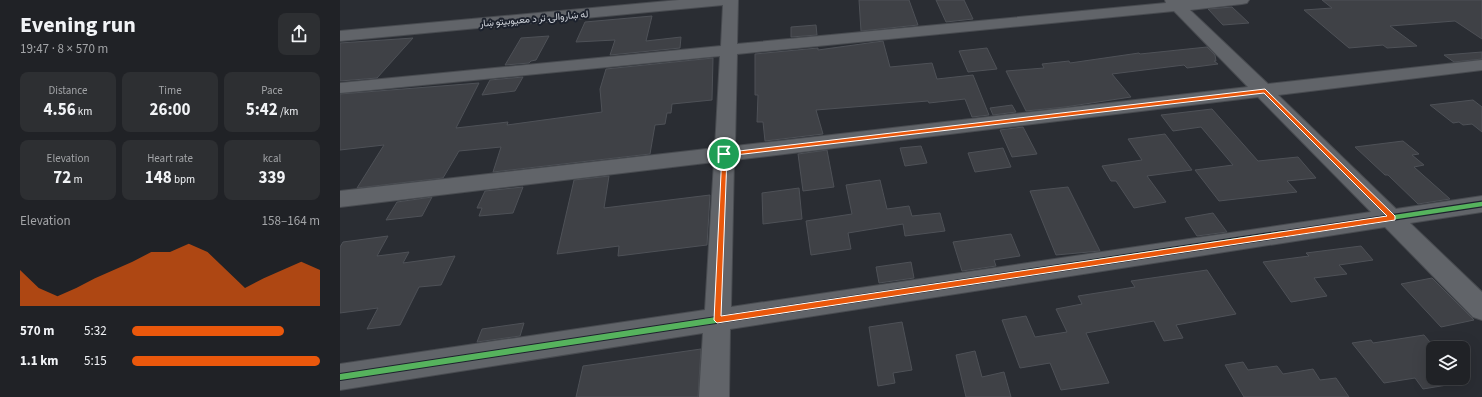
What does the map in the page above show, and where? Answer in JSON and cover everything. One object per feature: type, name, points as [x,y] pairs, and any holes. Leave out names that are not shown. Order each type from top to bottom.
[{"type":"street","name":"له ښاروالۍ تر د معیوبیتو ښار","points":[[340,36],[592,6],[728,0]]},
{"type":"street","points":[[714,397],[731,0]]},
{"type":"street","points":[[340,88],[729,50],[1175,3],[1242,0]]},
{"type":"street","points":[[1175,3],[1482,308]]},
{"type":"street","points":[[340,200],[1482,65]]},
{"type":"street","points":[[340,377],[1482,204]]},
{"type":"building","points":[[859,0],[909,0],[918,25],[861,31]]},
{"type":"building","points":[[936,0],[964,0],[973,19],[946,22]]},
{"type":"building","points":[[1322,0],[1482,0],[1482,39],[1455,21],[1390,26],[1417,46],[1387,48],[1383,45],[1349,48],[1304,10],[1332,8]]},
{"type":"building","points":[[1232,7],[1249,23],[1223,25],[1208,9]]},
{"type":"building","points":[[652,16],[646,41],[681,37],[680,48],[610,55],[615,40],[576,42],[585,22]]},
{"type":"building","points":[[816,25],[817,35],[791,37],[791,27]]},
{"type":"building","points":[[549,36],[536,60],[529,63],[505,65],[521,38]]},
{"type":"building","points":[[413,38],[377,78],[340,81],[340,43]]},
{"type":"building","points":[[883,41],[890,67],[932,63],[937,79],[973,75],[989,115],[972,117],[965,99],[929,103],[928,101],[816,110],[823,134],[765,141],[763,122],[757,122],[758,95],[755,95],[755,54],[818,48],[818,50]]},
{"type":"building","points":[[1207,47],[1215,55],[1216,61],[1214,61],[1218,64],[1187,68],[1184,65],[1112,74],[1131,97],[1065,107],[1026,111],[1006,71],[1044,68],[1042,64],[1069,61],[1070,63],[1139,53]]},
{"type":"building","points":[[987,48],[997,69],[968,72],[959,51]]},
{"type":"building","points":[[1482,52],[1482,59],[1454,62],[1444,55]]},
{"type":"building","points":[[713,58],[712,100],[672,104],[671,113],[667,113],[665,124],[655,125],[650,154],[493,172],[501,147],[459,151],[443,178],[357,188],[384,145],[340,150],[340,94],[479,83],[456,128],[508,122],[507,125],[602,112],[600,89],[606,69]]},
{"type":"building","points":[[523,77],[515,91],[482,95],[490,80]]},
{"type":"building","points":[[1473,100],[1482,107],[1482,132],[1472,124],[1463,125],[1459,122],[1453,123],[1430,105]]},
{"type":"building","points":[[1012,105],[1016,112],[993,115],[990,108]]},
{"type":"building","points":[[1212,109],[1258,161],[1298,157],[1316,178],[1287,181],[1297,192],[1219,201],[1195,170],[1233,165],[1201,127],[1173,131],[1161,115]]},
{"type":"building","points":[[1023,127],[1037,154],[1012,157],[1000,130]]},
{"type":"building","points":[[1165,134],[1192,170],[1147,176],[1166,202],[1134,208],[1116,181],[1111,181],[1102,166],[1142,160],[1128,139]]},
{"type":"building","points":[[1403,141],[1419,154],[1412,155],[1424,165],[1414,167],[1450,199],[1418,204],[1388,175],[1385,175],[1355,147]]},
{"type":"building","points":[[921,146],[927,163],[905,166],[900,148]]},
{"type":"building","points":[[1003,148],[1011,167],[975,172],[968,153]]},
{"type":"building","points":[[827,150],[834,187],[803,191],[798,154]]},
{"type":"building","points":[[609,176],[604,208],[710,195],[707,245],[618,256],[619,246],[557,254],[574,180]]},
{"type":"building","points":[[880,180],[887,209],[909,206],[912,216],[940,213],[945,231],[905,236],[903,224],[848,233],[851,249],[811,255],[806,221],[852,214],[846,185]]},
{"type":"building","points":[[523,187],[513,213],[479,216],[482,208],[477,208],[485,191]]},
{"type":"building","points":[[1068,187],[1100,251],[1056,255],[1030,191]]},
{"type":"building","points":[[799,188],[802,219],[763,224],[762,193]]},
{"type":"building","points":[[432,197],[422,216],[386,220],[397,202]]},
{"type":"building","points":[[1213,213],[1227,232],[1197,236],[1185,218]]},
{"type":"building","points":[[1011,234],[1020,256],[994,260],[996,266],[962,271],[953,242]]},
{"type":"building","points":[[388,236],[377,256],[409,252],[403,263],[455,256],[441,285],[419,287],[400,325],[367,329],[378,308],[340,313],[340,247],[343,242]]},
{"type":"building","points":[[1361,246],[1373,260],[1339,265],[1347,274],[1314,278],[1327,296],[1291,302],[1263,262],[1309,256],[1306,253]]},
{"type":"building","points":[[911,262],[914,278],[879,283],[876,267]]},
{"type":"building","points":[[1207,270],[1236,314],[1176,325],[1183,338],[1164,341],[1154,321],[1086,333],[1109,383],[1061,390],[1050,363],[1020,368],[1002,320],[1026,316],[1035,337],[1067,332],[1056,309],[1082,304],[1078,296],[1135,287],[1131,281]]},
{"type":"building","points":[[1432,278],[1474,320],[1441,327],[1401,284]]},
{"type":"building","points":[[902,322],[912,370],[893,373],[895,383],[878,386],[869,327]]},
{"type":"building","points":[[524,323],[520,336],[477,342],[482,329]]},
{"type":"building","points":[[1424,335],[1429,341],[1426,341],[1426,385],[1447,385],[1423,389],[1415,378],[1384,383],[1352,343],[1371,340],[1373,343]]},
{"type":"building","points":[[701,349],[698,397],[576,397],[583,366]]},
{"type":"building","points":[[975,351],[982,377],[1004,372],[1011,397],[966,397],[956,355]]},
{"type":"building","points":[[1243,362],[1248,370],[1277,366],[1283,374],[1313,369],[1320,380],[1336,378],[1349,397],[1244,397],[1225,365]]},
{"type":"cycle path","points":[[340,377],[1482,204]]},
{"type":"route","points":[[1265,91],[1392,218],[717,320],[724,154],[1265,91]]}]
